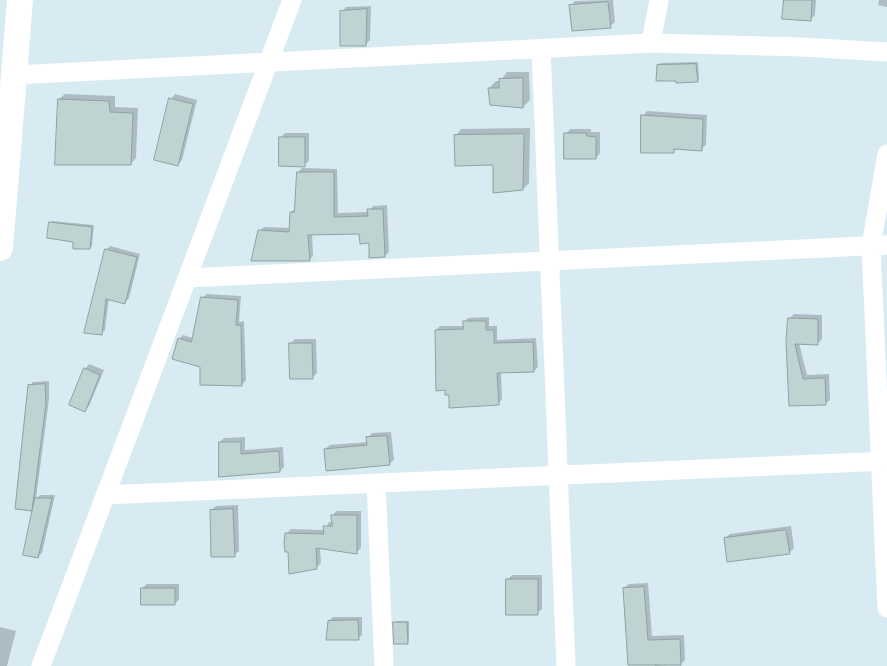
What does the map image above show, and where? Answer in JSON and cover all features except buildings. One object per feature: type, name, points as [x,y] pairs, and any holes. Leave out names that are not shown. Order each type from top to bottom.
[{"type":"main road","points":[[0,248],[9,86],[20,0]]},
{"type":"street","points":[[41,666],[292,0]]},
{"type":"street","points":[[651,43],[659,0]]},
{"type":"street","points":[[9,86],[269,62],[651,43],[802,47],[887,52]]},
{"type":"street","points":[[541,49],[566,666]]},
{"type":"street","points":[[887,154],[879,246],[887,608]]},
{"type":"street","points":[[188,278],[879,246]]},
{"type":"street","points":[[105,495],[884,461]]},
{"type":"street","points":[[376,483],[384,666]]}]
